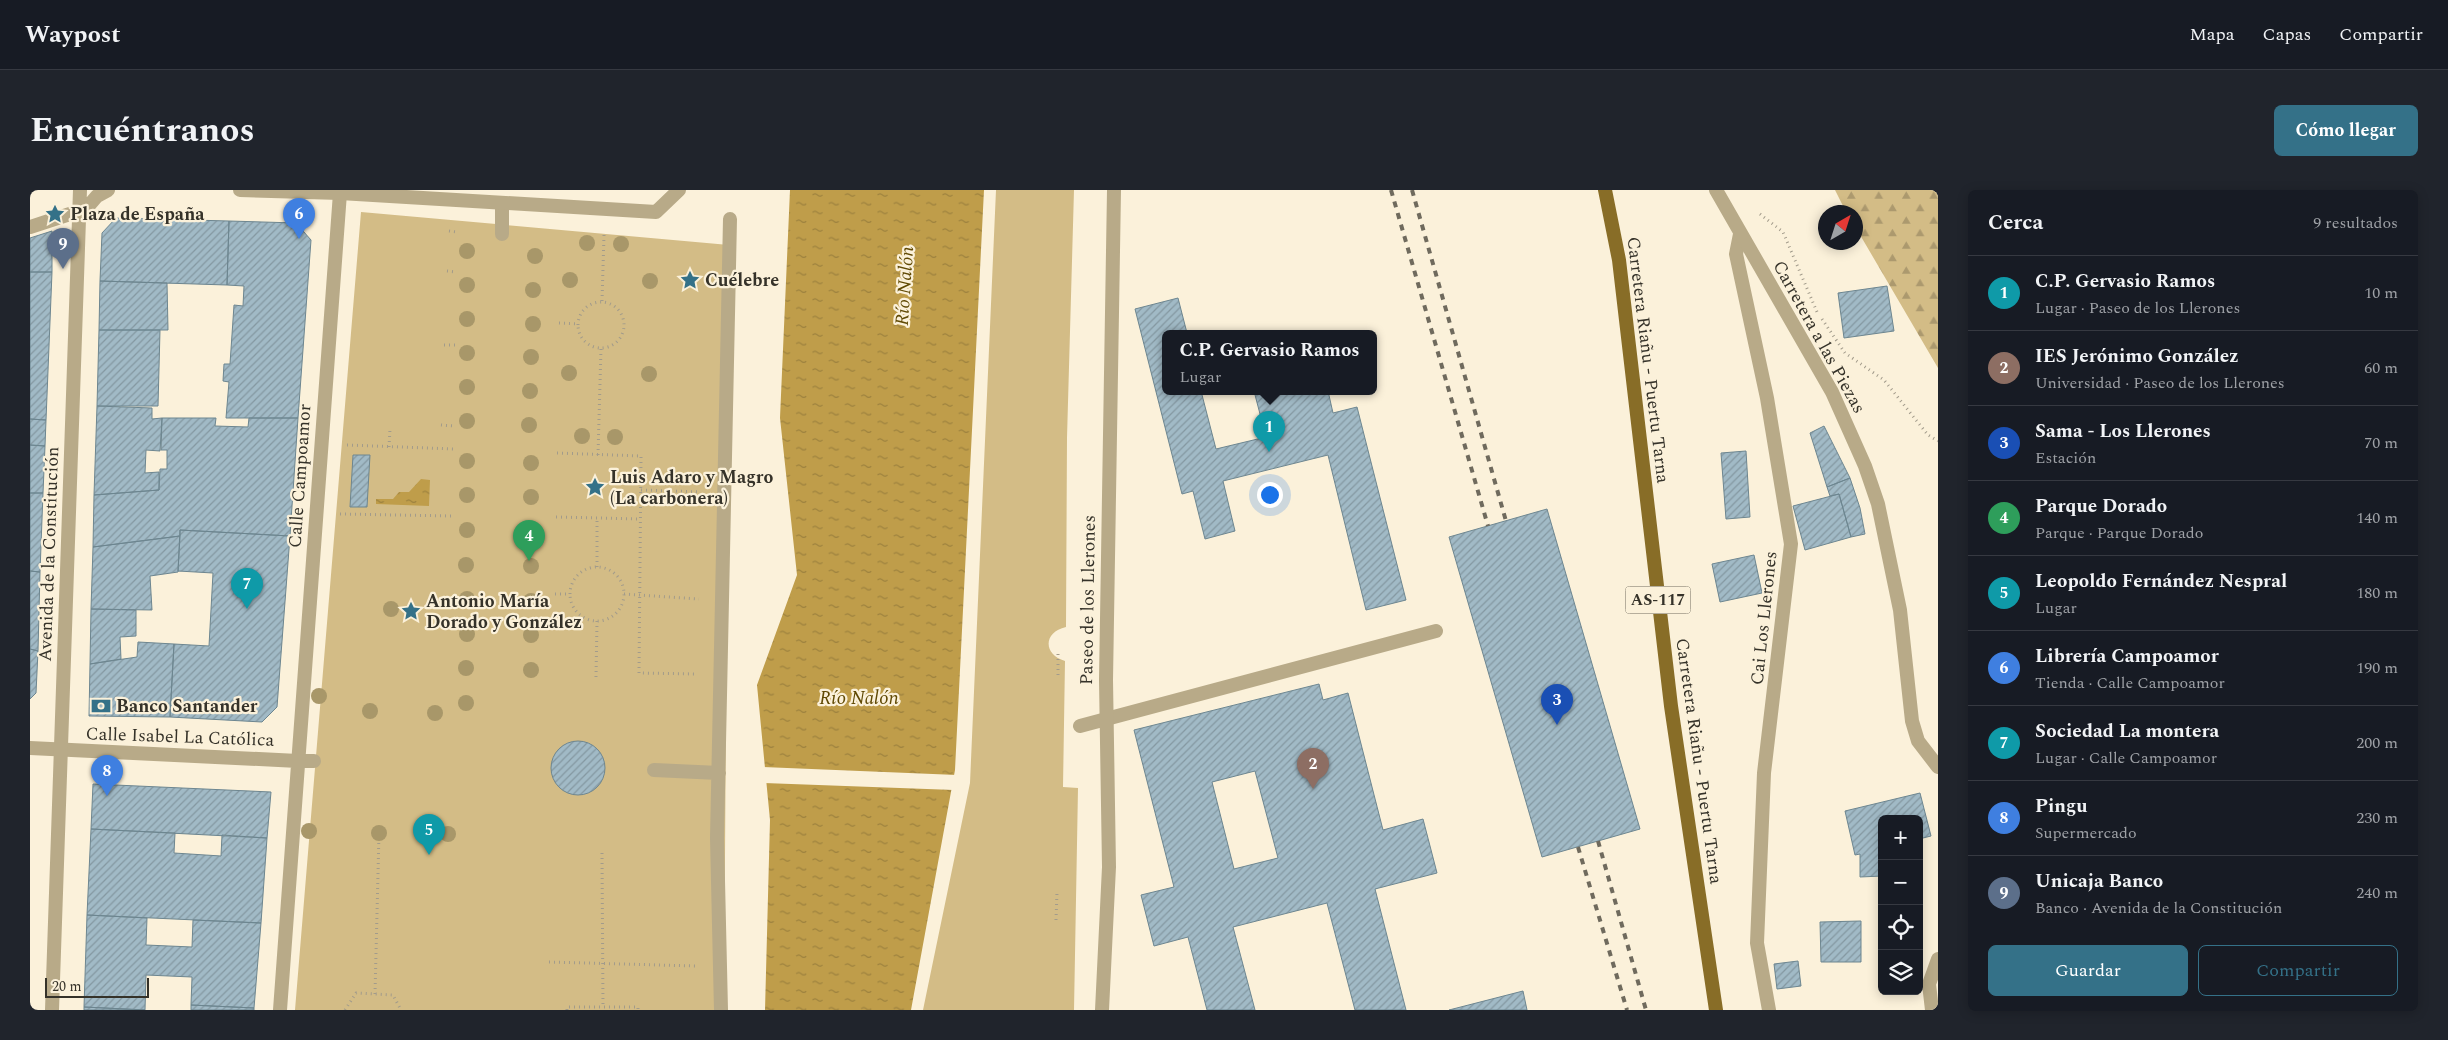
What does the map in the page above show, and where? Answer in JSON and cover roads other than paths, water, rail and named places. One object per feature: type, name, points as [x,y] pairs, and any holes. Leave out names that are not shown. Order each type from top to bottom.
[{"type":"main road","name":"Carretera Riañu - Puertu Tarna","points":[[1605,190],[1619,260],[1671,706],[1716,1010]]},
{"type":"street","name":"Avenida de la Constitución","points":[[52,1010],[80,190]]},
{"type":"street","points":[[30,227],[79,214],[97,196],[108,190]]},
{"type":"street","points":[[240,190],[480,196],[502,203],[656,212],[679,191]]},
{"type":"street","name":"Paseo de los Llerones","points":[[1102,1010],[1108,867],[1106,720],[1114,190]]},
{"type":"street","name":"Carretera a las Piezas","points":[[1716,190],[1832,392],[1865,466],[1878,504],[1900,610],[1912,721],[1918,741],[1938,767]]},
{"type":"street","name":"Calle Campoamor","points":[[280,1010],[340,193]]},
{"type":"street","points":[[502,203],[502,234]]},
{"type":"street","points":[[721,1010],[722,966],[717,838],[730,219]]},
{"type":"street","name":"Cai Los Llerones","points":[[1740,234],[1736,254],[1767,398],[1791,544],[1764,773],[1757,943],[1768,1010]]},
{"type":"street","points":[[1080,726],[1436,631]]},
{"type":"street","name":"Calle Isabel La Católica","points":[[30,748],[314,761]]},
{"type":"street","points":[[654,770],[719,773]]},
{"type":"street","points":[[1932,1010],[1929,984],[1938,959]]},
{"type":"water","name":"Río Nalón","points":[[790,190],[984,190],[955,770],[911,1010],[765,1010],[770,820],[757,685],[797,575],[780,418]]},
{"type":"water","points":[[421,479],[430,480],[429,506],[376,504],[376,499],[393,499],[399,492],[409,492]]},
{"type":"railway","points":[[1391,190],[1488,526]]},
{"type":"railway","points":[[1412,190],[1506,521]]},
{"type":"railway","points":[[1598,841],[1646,1010]]},
{"type":"railway","points":[[1578,847],[1627,1010]]},
{"type":"place","name":"Plaza de España","points":[[55,214]]},
{"type":"place","name":"Librería Campoamor","points":[[299,239]]},
{"type":"place","name":"Unicaja Banco","points":[[63,269]]},
{"type":"place","name":"Cuélebre","points":[[690,280]]},
{"type":"place","name":"C.P. Gervasio Ramos","points":[[1269,452]]},
{"type":"place","name":"Luis Adaro y Magro (La carbonera)","points":[[595,487]]},
{"type":"place","name":"Parque Dorado","points":[[529,561]]},
{"type":"place","name":"Sociedad La montera","points":[[247,609]]},
{"type":"place","name":"Antonio María Dorado y González","points":[[411,611]]},
{"type":"place","name":"Banco Santander","points":[[101,706]]},
{"type":"place","name":"Sama - Los Llerones","points":[[1557,725]]},
{"type":"place","name":"IES Jerónimo González","points":[[1313,789]]},
{"type":"place","name":"Pingu","points":[[107,796]]},
{"type":"place","name":"Leopoldo Fernández Nespral","points":[[429,855]]}]
